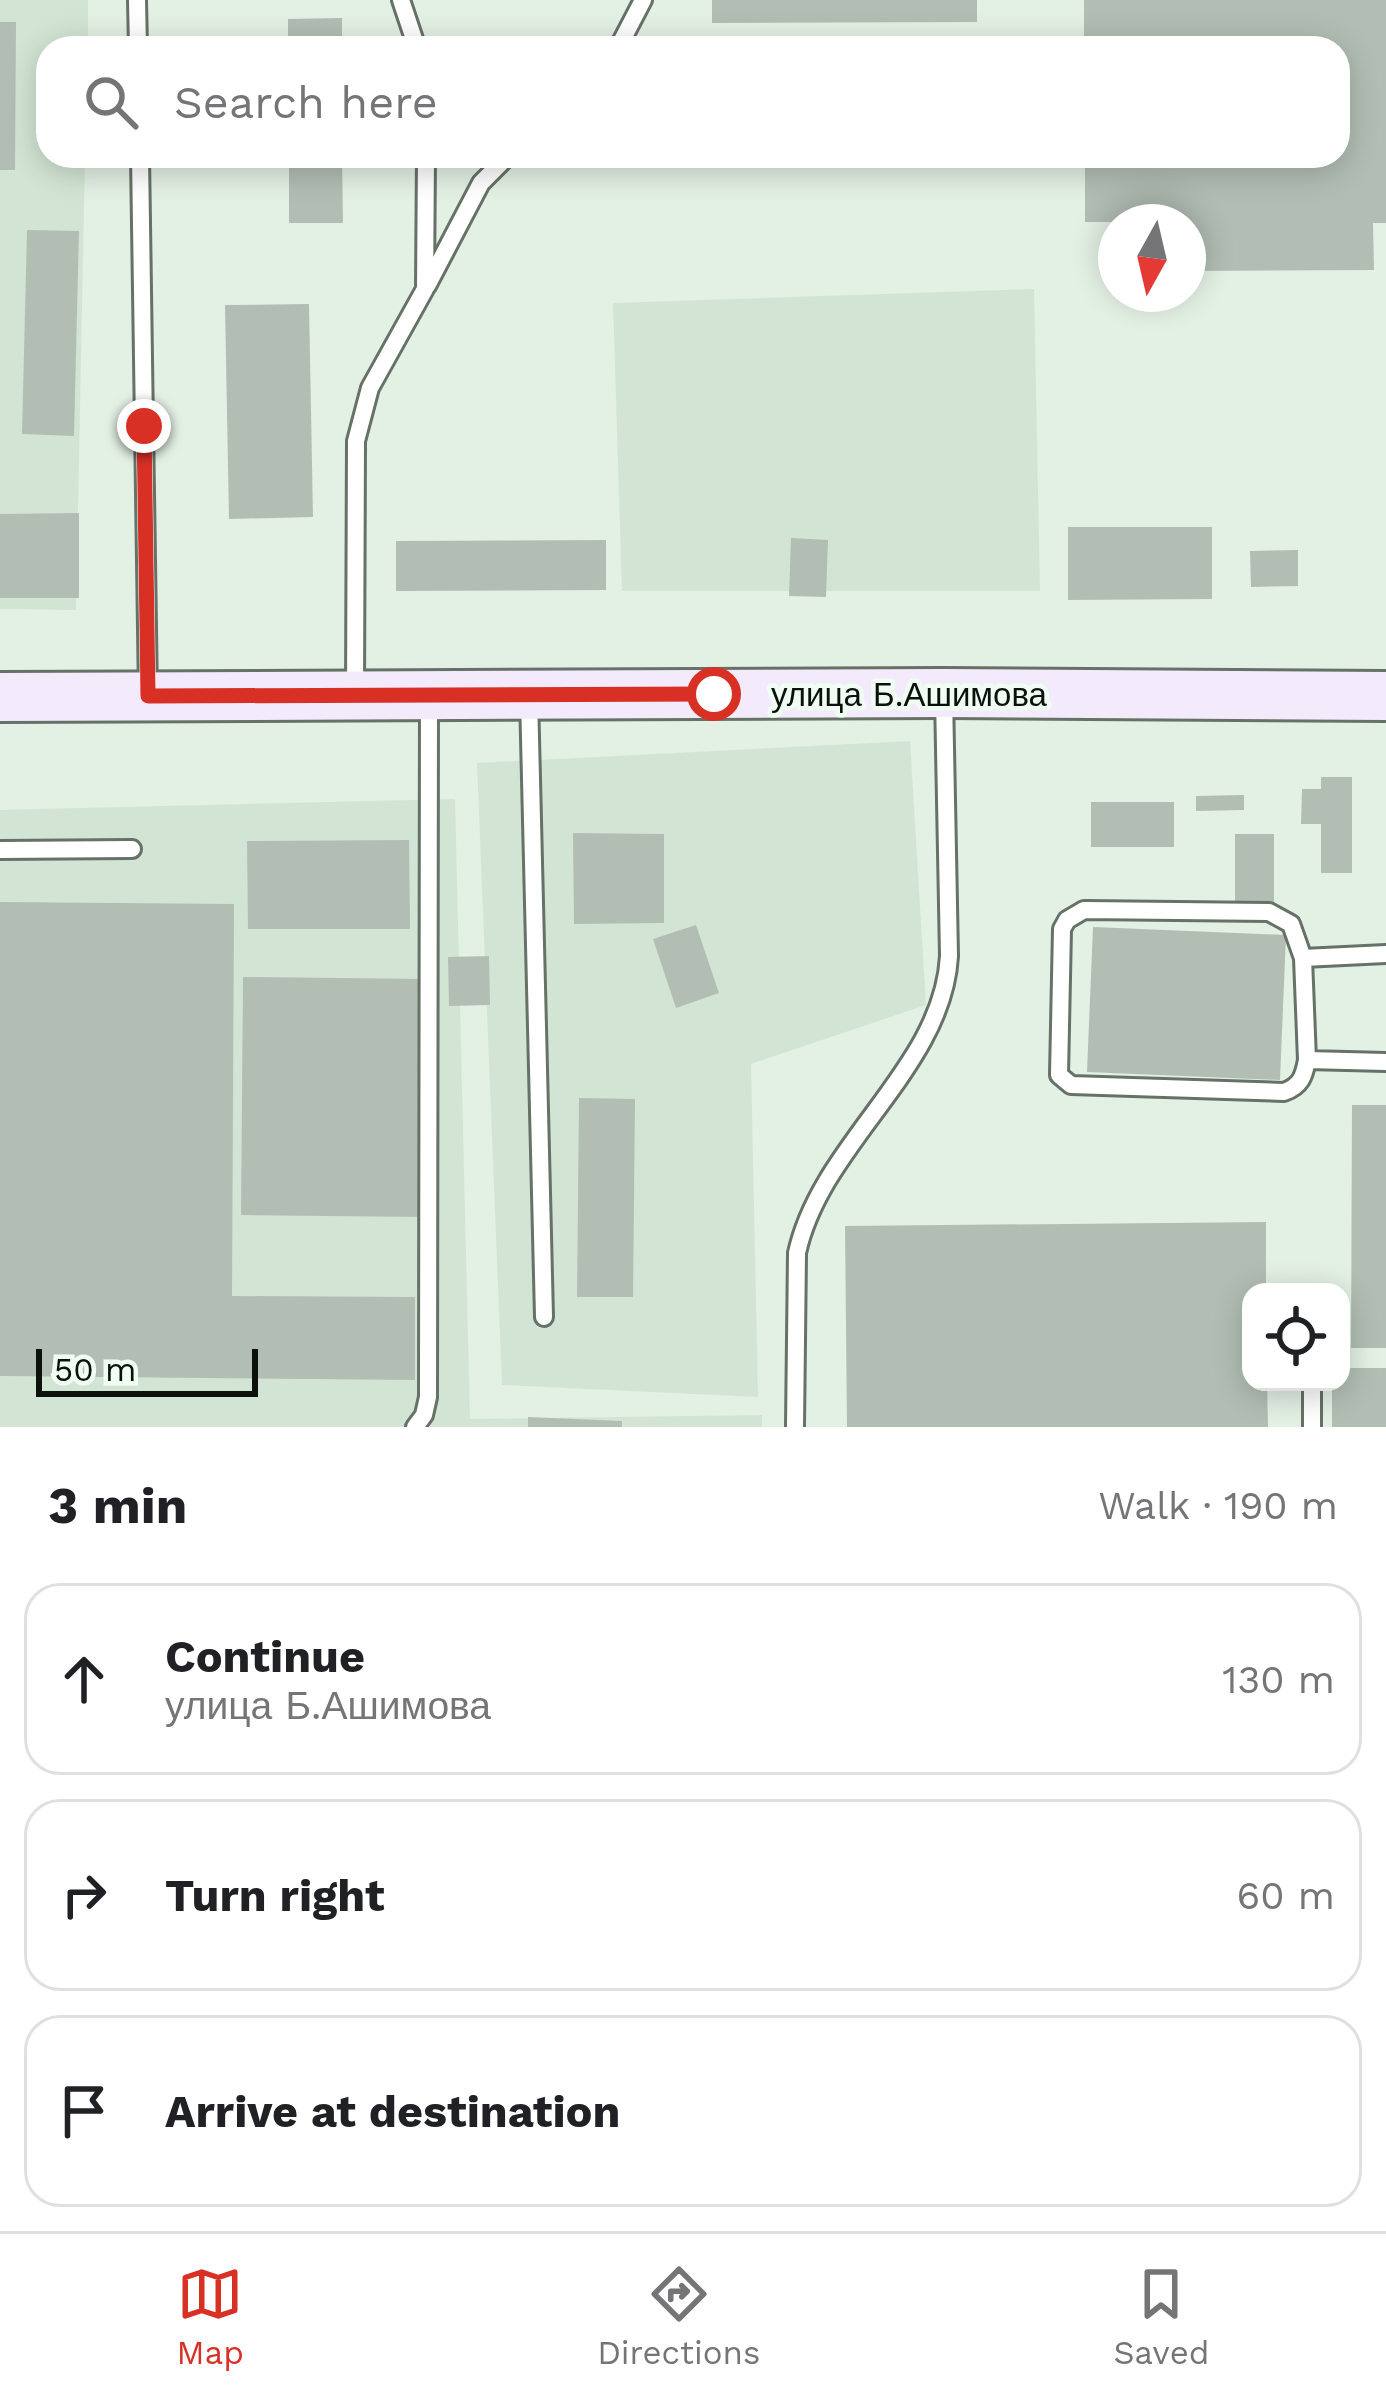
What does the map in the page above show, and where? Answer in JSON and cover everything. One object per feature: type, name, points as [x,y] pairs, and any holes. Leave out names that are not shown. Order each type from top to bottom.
[{"type":"street","name":"улица Б.Ашимова","points":[[0,697],[1386,696]]},
{"type":"lane","points":[[137,0],[138,36]]},
{"type":"lane","points":[[401,0],[413,36]]},
{"type":"lane","points":[[624,36],[643,0]]},
{"type":"lane","points":[[140,168],[148,696]]},
{"type":"lane","points":[[425,289],[426,168]]},
{"type":"lane","points":[[355,695],[356,441],[370,388],[481,183],[496,168]]},
{"type":"lane","points":[[795,1427],[797,1253],[802,1231],[826,1182],[923,1038],[944,997],[949,956],[944,693]]},
{"type":"lane","points":[[416,1427],[428,1397],[429,695]]},
{"type":"lane","points":[[530,695],[544,1317]]},
{"type":"lane","points":[[0,850],[132,849]]},
{"type":"lane","points":[[1269,912],[1291,924],[1303,958],[1307,1060],[1301,1082],[1284,1092],[1070,1085],[1059,1075],[1062,929],[1074,913],[1269,912]]},
{"type":"lane","points":[[1303,958],[1386,954]]},
{"type":"lane","points":[[1307,1060],[1386,1062]]},
{"type":"lane","points":[[1312,1391],[1312,1427]]},
{"type":"shaded area","points":[[0,0],[88,0],[88,36],[36,36],[36,168],[85,168],[76,610],[0,609]]},
{"type":"shaded area","points":[[1034,289],[1040,591],[622,591],[613,303]]},
{"type":"shaded area","points":[[910,741],[926,1005],[751,1064],[758,1397],[502,1385],[477,763]]},
{"type":"shaded area","points":[[455,799],[470,1419],[762,1415],[762,1427],[0,1427],[0,810]]},
{"type":"building","points":[[712,0],[977,0],[977,22],[712,23]]},
{"type":"building","points":[[1084,0],[1386,0],[1386,223],[1373,223],[1374,270],[1206,271],[1206,204],[1098,204],[1098,222],[1085,222],[1085,168],[1350,168],[1350,36],[1084,36]]},
{"type":"building","points":[[342,18],[342,36],[288,36],[288,19]]},
{"type":"building","points":[[0,22],[16,22],[15,170],[0,170]]},
{"type":"building","points":[[289,168],[342,168],[343,223],[289,223]]},
{"type":"building","points":[[27,230],[79,231],[74,436],[22,434]]},
{"type":"building","points":[[309,304],[313,517],[229,519],[225,305]]},
{"type":"building","points":[[79,513],[79,598],[0,598],[0,514]]},
{"type":"building","points":[[1068,527],[1212,527],[1212,599],[1068,600]]},
{"type":"building","points":[[791,538],[828,540],[826,597],[789,596]]},
{"type":"building","points":[[606,540],[606,590],[396,591],[396,541]]},
{"type":"building","points":[[1298,550],[1298,586],[1251,587],[1250,551]]},
{"type":"building","points":[[1321,777],[1352,777],[1352,873],[1321,873],[1321,824],[1301,824],[1302,789],[1321,789]]},
{"type":"building","points":[[1244,795],[1244,810],[1196,811],[1196,796]]},
{"type":"building","points":[[1091,802],[1174,802],[1174,847],[1091,847]]},
{"type":"building","points":[[573,833],[664,834],[664,923],[574,924]]},
{"type":"building","points":[[1235,834],[1274,834],[1274,902],[1235,902]]},
{"type":"building","points":[[409,840],[410,929],[248,929],[247,841]]},
{"type":"building","points":[[0,902],[234,904],[232,1296],[415,1297],[415,1380],[0,1376]]},
{"type":"building","points":[[696,925],[719,993],[676,1008],[653,939]]},
{"type":"building","points":[[1093,927],[1286,935],[1280,1080],[1087,1072]]},
{"type":"building","points":[[489,956],[490,1005],[449,1006],[448,957]]},
{"type":"building","points":[[243,977],[426,979],[423,1217],[241,1215]]},
{"type":"building","points":[[579,1098],[635,1099],[633,1297],[577,1297]]},
{"type":"building","points":[[1352,1105],[1386,1105],[1386,1348],[1351,1348]]},
{"type":"building","points":[[1266,1222],[1266,1283],[1242,1283],[1242,1391],[1267,1391],[1268,1427],[847,1427],[845,1226]]},
{"type":"building","points":[[1350,1368],[1386,1368],[1386,1427],[1332,1427],[1332,1391],[1350,1391]]},
{"type":"building","points":[[528,1417],[622,1421],[622,1427],[528,1427]]},
{"type":"route","points":[[144,426],[148,696],[714,694]]}]
